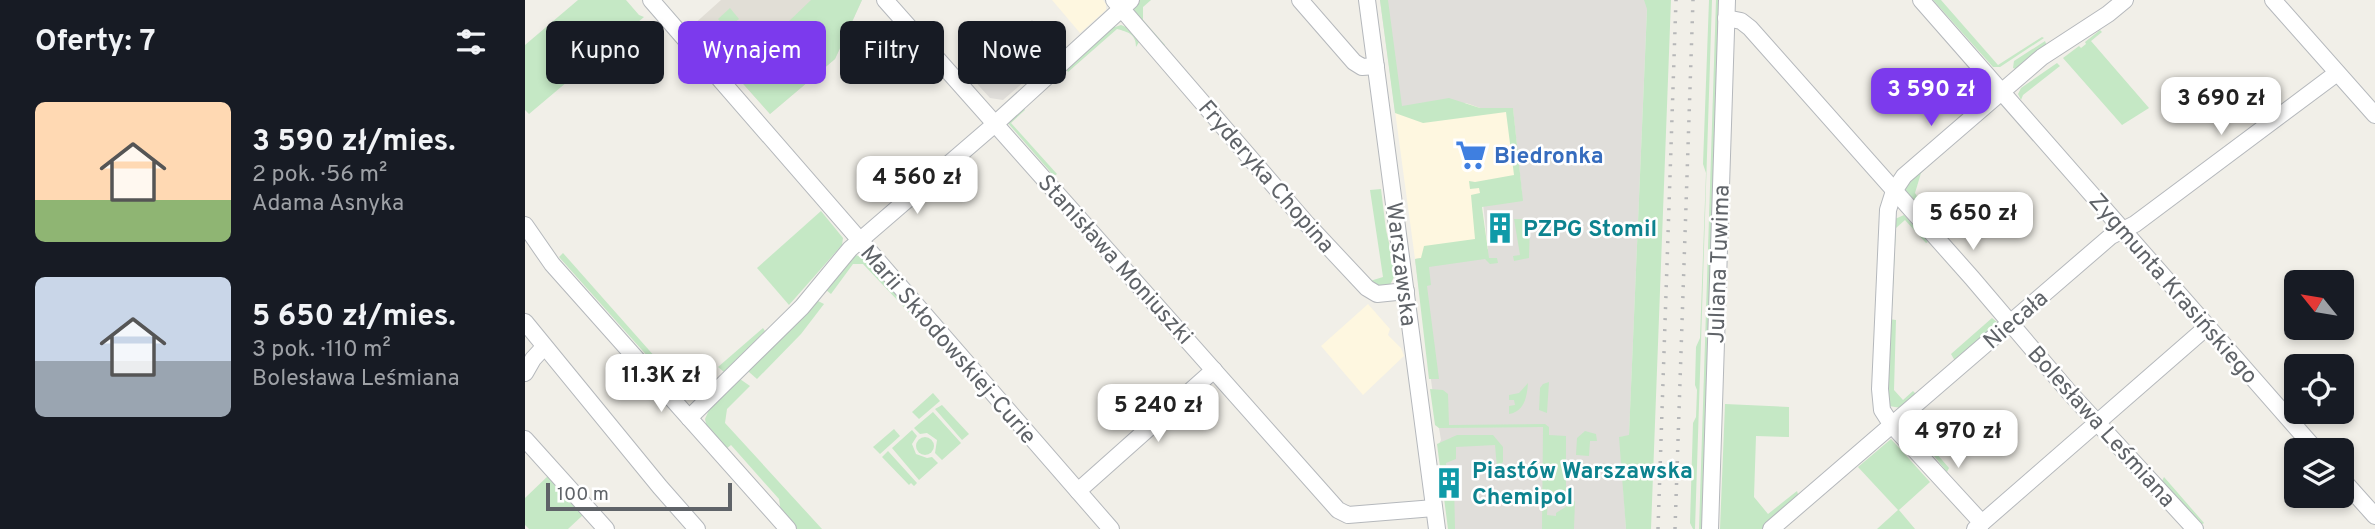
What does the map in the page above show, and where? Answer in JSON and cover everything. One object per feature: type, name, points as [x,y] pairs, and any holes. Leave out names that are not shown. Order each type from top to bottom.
[{"type":"street","name":"Marii Skłodowskiej-Curie","points":[[651,0],[1111,529]]},
{"type":"street","name":"Stanisława Moniuszki","points":[[885,0],[1350,522],[1434,508]]},
{"type":"street","points":[[1300,0],[1354,62],[1362,67],[1376,66]]},
{"type":"street","name":"Warszawska","points":[[1367,0],[1437,529]]},
{"type":"street","name":"Juliana Tuwima","points":[[1710,529],[1727,0]]},
{"type":"street","name":"Zygmunta Krasińskiego","points":[[1921,0],[2306,438]]},
{"type":"street","points":[[2125,0],[2042,57],[1904,176],[1894,191],[1887,216],[1880,389],[1882,410],[1978,526],[2208,326]]},
{"type":"street","points":[[2273,0],[2375,116]]},
{"type":"street","points":[[689,418],[802,307],[850,249],[995,124],[1123,3]]},
{"type":"street","name":"Fryderyka Chopina","points":[[1123,3],[1280,194],[1367,288],[1377,294],[1406,291]]},
{"type":"street","name":"Bolesława Leśmiana","points":[[1726,18],[1743,22],[1749,28],[2195,529]]},
{"type":"street","name":"Niecała","points":[[1771,529],[2108,238],[2135,223],[2337,73]]},
{"type":"street","points":[[525,225],[552,264],[788,529]]},
{"type":"street","points":[[525,321],[697,529]]},
{"type":"street","points":[[525,373],[544,347]]},
{"type":"street","points":[[1078,491],[1214,370]]},
{"type":"street","points":[[525,439],[606,529]]},
{"type":"street","points":[[2354,493],[2375,516]]},
{"type":"shaded area","points":[[721,0],[862,0],[852,21],[840,21],[840,48],[835,59],[826,67],[826,21],[698,21]]},
{"type":"shaded area","points":[[1052,0],[1103,0],[1106,10],[1080,33]]},
{"type":"shaded area","points":[[1380,0],[1669,0],[1647,9],[1629,436],[1620,437],[1626,529],[1450,529],[1446,480],[1439,444],[1441,440],[1415,259],[1488,249],[1483,203],[1522,194],[1513,109],[1480,108],[1466,103],[1395,111]]},
{"type":"shaded area","points":[[743,84],[805,84],[770,114]]},
{"type":"shaded area","points":[[977,84],[1021,84],[1003,100],[990,98]]},
{"type":"shaded area","points":[[1460,103],[1513,108],[1522,194],[1482,207],[1488,249],[1415,259],[1395,111]]},
{"type":"shaded area","points":[[1368,304],[1390,329],[1388,335],[1401,348],[1404,356],[1363,395],[1321,346]]},
{"type":"green space","points":[[578,0],[626,0],[644,17],[639,21],[553,21]]},
{"type":"green space","points":[[811,0],[862,0],[852,21],[840,21],[840,48],[835,59],[826,67],[826,21],[789,21]]},
{"type":"green space","points":[[1139,0],[1151,0],[1143,7],[1143,20],[1165,45],[1163,47],[1133,12],[1134,5]]},
{"type":"green space","points":[[1380,0],[1388,0],[1402,106],[1449,98],[1480,108],[1513,108],[1523,201],[1482,207],[1489,258],[1497,258],[1498,263],[1490,264],[1485,259],[1429,267],[1431,285],[1427,286],[1439,379],[1429,379],[1415,259],[1421,258],[1424,246],[1475,239],[1471,195],[1480,193],[1479,188],[1470,189],[1469,181],[1514,175],[1506,112],[1423,123],[1395,113]]},
{"type":"green space","points":[[1644,0],[1671,0],[1651,529],[1626,529],[1619,437],[1629,435],[1647,9]]},
{"type":"green space","points":[[1709,0],[1712,0],[1695,529],[1693,529],[1690,523],[1693,423],[1696,417],[1696,347],[1700,338]]},
{"type":"green space","points":[[1716,0],[1721,0],[1705,529],[1699,529]]},
{"type":"green space","points":[[1933,0],[1941,0],[1998,65],[2044,38],[2000,67],[1993,67]]},
{"type":"green space","points":[[730,8],[739,19],[720,21],[718,19]]},
{"type":"green space","points":[[1112,25],[1126,27],[1139,42],[1136,47],[1133,36],[1117,29],[1068,72],[1066,69]]},
{"type":"green space","points":[[546,27],[546,84],[565,84],[529,114],[525,110],[525,45]]},
{"type":"green space","points":[[2100,30],[2102,32],[2091,41],[2149,108],[2122,125],[2063,58],[2079,46],[2081,48]]},
{"type":"green space","points":[[2045,41],[2047,46],[2018,70],[2013,68],[2014,61]]},
{"type":"green space","points":[[2057,63],[2060,66],[2023,95],[2021,100],[2018,94],[2021,88]]},
{"type":"green space","points":[[743,84],[805,84],[770,114]]},
{"type":"green space","points":[[1022,106],[1025,110],[1011,123],[1057,174],[1054,176],[1006,121]]},
{"type":"green space","points":[[1933,158],[1936,159],[1921,173],[1915,193],[1924,208],[1921,212],[1906,196],[1905,185]]},
{"type":"green space","points":[[1381,189],[1386,230],[1396,273],[1390,285],[1376,288],[1370,281],[1383,277],[1370,190]]},
{"type":"green space","points":[[821,211],[843,238],[842,245],[789,305],[757,268]]},
{"type":"green space","points":[[1904,215],[1928,242],[1926,243],[1905,220],[1896,228],[1892,308],[1889,308],[1895,219]]},
{"type":"green space","points":[[1514,219],[1530,222],[1529,258],[1514,261],[1513,256],[1520,255]]},
{"type":"green space","points":[[563,253],[687,393],[710,374],[715,381],[697,400],[683,396],[559,257]]},
{"type":"green space","points":[[856,255],[886,281],[939,344],[863,264],[853,264],[831,294],[826,290],[852,256]]},
{"type":"green space","points":[[816,300],[824,304],[801,334],[757,379],[749,369]]},
{"type":"green space","points":[[1992,318],[1997,322],[1988,330],[1990,333],[1955,361],[1951,354]]},
{"type":"green space","points":[[1889,319],[1896,320],[1894,390],[1903,400],[1913,391],[1916,394],[1901,408],[1889,406],[1886,399]]},
{"type":"green space","points":[[763,328],[765,331],[724,372],[718,367]]},
{"type":"green space","points":[[740,379],[750,386],[727,409],[725,423],[822,529],[795,529],[781,513],[779,499],[731,445],[726,449],[707,428],[705,419],[709,410]]},
{"type":"green space","points":[[1549,382],[1547,413],[1539,410],[1540,388]]},
{"type":"green space","points":[[1528,383],[1522,406],[1509,414],[1509,406],[1515,405],[1514,400],[1509,400],[1509,395],[1519,393]]},
{"type":"green space","points":[[1430,389],[1443,390],[1448,394],[1449,425],[1545,424],[1549,427],[1549,435],[1566,436],[1566,495],[1563,501],[1556,505],[1556,499],[1548,499],[1547,515],[1556,516],[1556,513],[1575,501],[1574,529],[1542,529],[1543,427],[1439,428],[1435,425]]},
{"type":"green space","points":[[933,393],[940,401],[919,419],[912,412]]},
{"type":"green space","points":[[1725,404],[1789,407],[1789,437],[1756,436],[1754,497],[1768,514],[1797,491],[1799,497],[1762,529],[1720,529]]},
{"type":"green space","points":[[942,405],[969,434],[962,440],[935,409]]},
{"type":"green space","points":[[933,412],[961,443],[942,460],[935,453],[937,440],[927,433],[920,434],[914,428]]},
{"type":"green space","points":[[1910,423],[1949,468],[1947,472],[1930,451],[1921,448],[1911,438],[1913,435],[1907,427]]},
{"type":"green space","points":[[894,429],[900,436],[880,454],[873,447]]},
{"type":"green space","points":[[912,430],[917,436],[912,444],[916,454],[932,457],[938,463],[919,480],[892,448]]},
{"type":"green space","points":[[1585,431],[1596,434],[1597,441],[1590,441],[1589,456],[1576,455],[1577,438]]},
{"type":"green space","points":[[1457,435],[1493,435],[1503,447],[1503,462],[1497,468],[1495,445],[1456,447],[1456,459],[1446,463],[1447,476],[1454,481],[1455,529],[1448,529],[1437,444]]},
{"type":"green space","points":[[921,437],[929,437],[934,446],[932,453],[921,455],[916,450],[916,442]]},
{"type":"green space","points":[[1891,439],[1930,482],[1899,510],[1915,529],[1877,529],[1898,510],[1858,467]]},
{"type":"green space","points":[[888,451],[917,483],[914,486],[911,483],[909,485],[882,457]]},
{"type":"green space","points":[[549,475],[584,514],[568,529],[529,529],[525,525],[525,498]]},
{"type":"green space","points":[[2164,477],[2204,523],[2201,525],[2161,483]]},
{"type":"railway","points":[[1658,529],[1676,0]]},
{"type":"railway","points":[[1675,529],[1693,0]]},
{"type":"place","name":"Biedronka","points":[[1471,155]]},
{"type":"place","name":"PZPG Stomil","points":[[1500,228]]},
{"type":"place","name":"Piastów Warszawska Chemipol","points":[[1449,483]]}]
